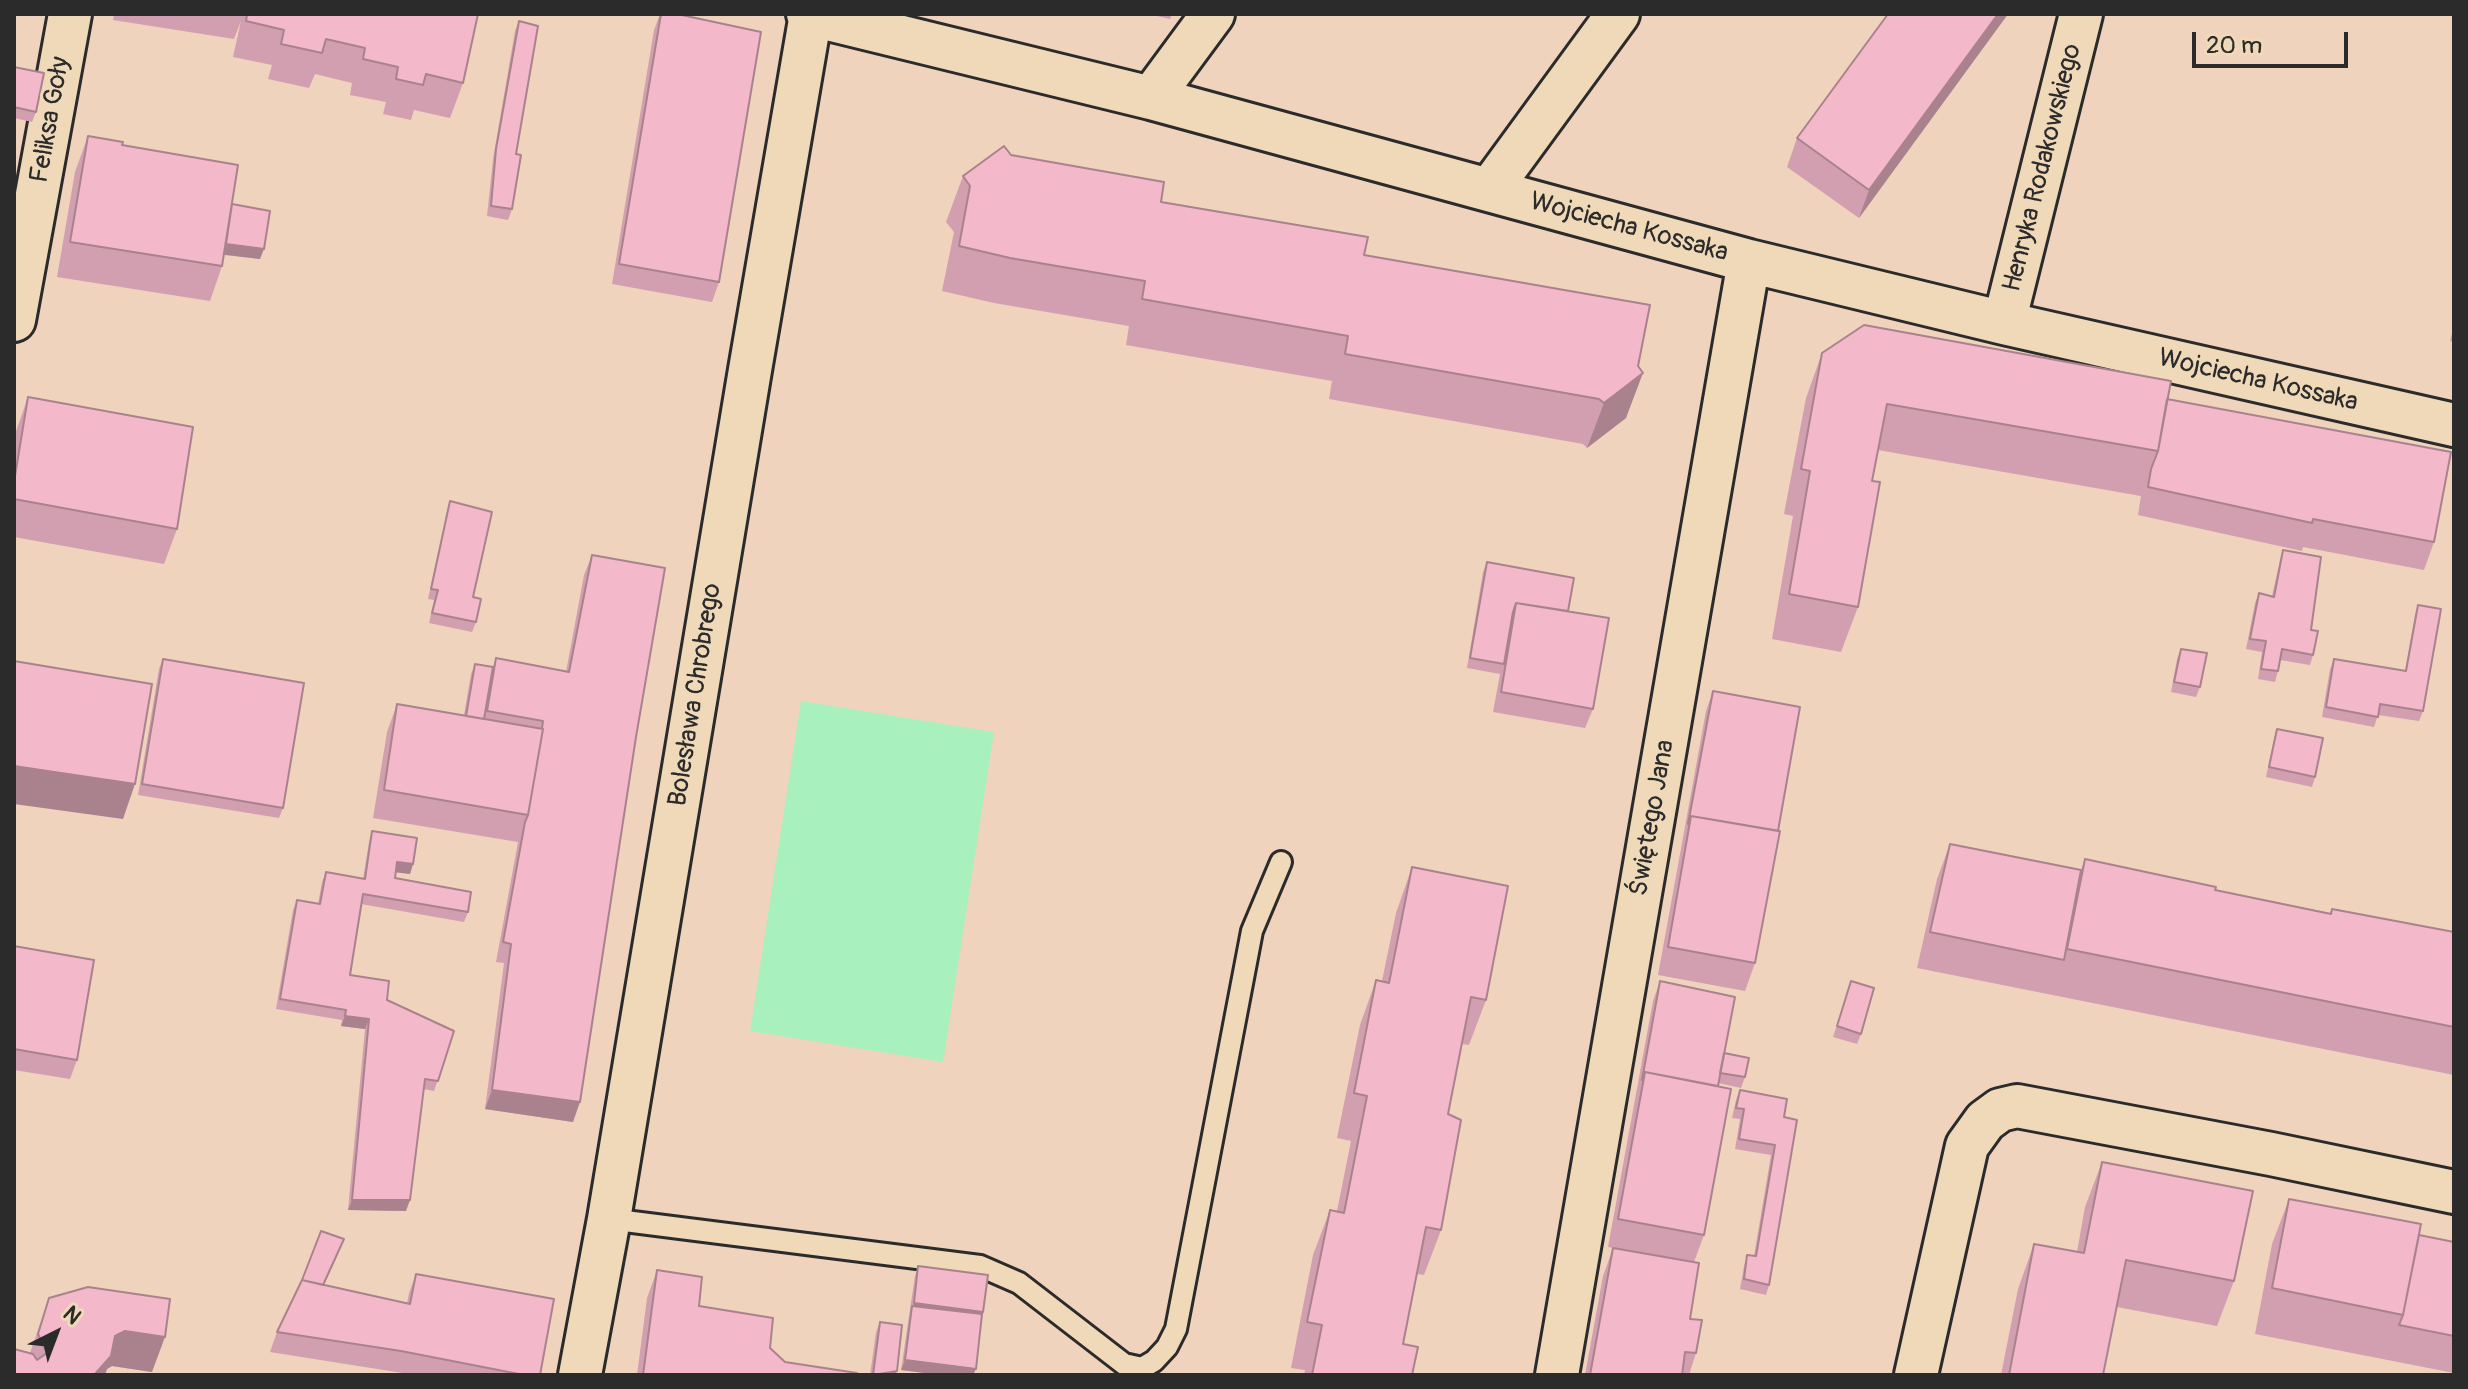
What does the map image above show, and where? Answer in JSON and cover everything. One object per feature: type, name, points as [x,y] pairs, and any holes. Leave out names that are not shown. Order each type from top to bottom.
[{"type":"street","name":"Feliksa Goły","points":[[14,320],[70,14]]},
{"type":"street","name":"Wojciecha Kossaka","points":[[810,14],[1151,98],[1749,261],[2004,323],[2454,425]]},
{"type":"street","name":"Bolesława Chrobrego","points":[[580,1375],[609,1219],[810,14]]},
{"type":"street","points":[[1151,98],[1213,14]]},
{"type":"street","points":[[1490,189],[1618,14]]},
{"type":"street","name":"Henryka Rodakowskiego","points":[[2004,323],[2081,14]]},
{"type":"street","name":"Świętego Jana","points":[[1557,1375],[1749,261]]},
{"type":"street","points":[[1916,1375],[1967,1146],[1985,1121],[2000,1110],[2017,1106],[2454,1192]]},
{"type":"lane","points":[[609,1219],[980,1266],[1019,1283],[1124,1364],[1142,1368],[1167,1347],[1176,1329],[1252,931],[1281,862]]},
{"type":"green space","points":[[801,701],[994,732],[943,1062],[750,1031]]},
{"type":"building","points":[[247,14],[478,14],[463,83],[426,74],[423,85],[396,79],[398,67],[363,59],[365,48],[326,39],[322,53],[281,44],[284,30],[246,21]]},
{"type":"building","points":[[661,14],[677,14],[761,32],[719,282],[619,264]]},
{"type":"building","points":[[1888,14],[1998,14],[1869,190],[1797,138]]},
{"type":"building","points":[[519,21],[538,26],[516,154],[521,155],[512,209],[491,206],[496,149]]},
{"type":"building","points":[[14,67],[44,73],[36,112],[14,107]]},
{"type":"building","points":[[88,136],[238,165],[222,266],[70,242]]},
{"type":"building","points":[[1004,146],[1011,155],[1164,182],[1161,202],[1368,237],[1364,255],[1650,305],[1638,366],[1643,373],[1604,403],[1599,399],[1345,354],[1348,336],[1142,299],[1145,281],[959,246],[970,186],[963,176]]},
{"type":"building","points":[[232,204],[270,211],[264,249],[226,244]]},
{"type":"building","points":[[1864,325],[2171,381],[2158,451],[1887,404],[1872,481],[1880,482],[1858,607],[1789,594],[1810,471],[1801,469],[1822,353]]},
{"type":"building","points":[[28,397],[193,427],[177,529],[14,499]]},
{"type":"building","points":[[2167,399],[2451,452],[2434,542],[2313,519],[2312,523],[2148,487]]},
{"type":"building","points":[[450,501],[492,512],[473,597],[481,599],[476,622],[432,613],[438,590],[431,589]]},
{"type":"building","points":[[2283,550],[2321,557],[2311,630],[2318,631],[2313,655],[2282,649],[2278,671],[2261,669],[2266,641],[2250,639],[2259,593],[2274,597]]},
{"type":"building","points":[[592,555],[665,568],[580,1102],[492,1090],[511,944],[503,942],[543,721],[487,711],[496,658],[569,672]]},
{"type":"building","points":[[1487,562],[1574,578],[1568,611],[1516,603],[1504,664],[1470,658]]},
{"type":"building","points":[[1516,603],[1609,618],[1593,709],[1501,692]]},
{"type":"building","points":[[2418,605],[2441,609],[2423,711],[2380,704],[2378,717],[2326,707],[2334,659],[2406,671]]},
{"type":"building","points":[[2181,649],[2207,653],[2200,687],[2174,682]]},
{"type":"building","points":[[163,659],[304,683],[283,808],[142,784]]},
{"type":"building","points":[[14,661],[152,684],[135,784],[14,766]]},
{"type":"building","points":[[475,664],[493,667],[484,719],[466,716]]},
{"type":"building","points":[[1713,691],[1800,707],[1778,831],[1691,816],[1688,824]]},
{"type":"building","points":[[397,704],[543,729],[528,815],[384,790]]},
{"type":"building","points":[[2277,729],[2323,738],[2315,777],[2269,767]]},
{"type":"building","points":[[1691,816],[1780,831],[1755,963],[1668,947]]},
{"type":"building","points":[[372,831],[417,838],[413,864],[397,862],[395,878],[471,892],[468,912],[363,894],[350,975],[389,981],[387,1000],[454,1031],[438,1081],[425,1079],[410,1200],[352,1200],[369,1019],[345,1016],[346,1010],[280,999],[297,900],[320,904],[326,872],[365,879]]},
{"type":"building","points":[[1950,844],[2081,870],[2064,960],[1930,932]]},
{"type":"building","points":[[2085,859],[2331,914],[2332,909],[2454,932],[2454,1027],[2067,949]]},
{"type":"building","points":[[1412,867],[1508,886],[1486,1000],[1471,997],[1448,1114],[1461,1120],[1441,1230],[1426,1227],[1403,1344],[1418,1347],[1412,1375],[1312,1375],[1322,1325],[1307,1322],[1330,1210],[1344,1213],[1367,1096],[1354,1093],[1376,980],[1389,983]]},
{"type":"building","points":[[14,946],[94,960],[77,1060],[14,1049]]},
{"type":"building","points":[[1660,981],[1735,997],[1718,1086],[1645,1072],[1642,1080]]},
{"type":"building","points":[[1851,981],[1874,988],[1861,1034],[1837,1026]]},
{"type":"building","points":[[1724,1053],[1749,1058],[1745,1077],[1720,1073]]},
{"type":"building","points":[[1645,1072],[1731,1089],[1704,1235],[1618,1219]]},
{"type":"building","points":[[1740,1090],[1787,1099],[1784,1117],[1797,1120],[1769,1285],[1744,1279],[1747,1255],[1756,1256],[1775,1145],[1739,1139],[1744,1109],[1736,1108]]},
{"type":"building","points":[[2102,1162],[2253,1191],[2234,1281],[2126,1260],[2103,1375],[2009,1375],[2034,1244],[2084,1253]]},
{"type":"building","points":[[2289,1199],[2421,1224],[2403,1315],[2272,1288]]},
{"type":"building","points":[[321,1231],[344,1239],[323,1285],[302,1280]]},
{"type":"building","points":[[2419,1235],[2454,1242],[2454,1336],[2399,1325]]},
{"type":"building","points":[[1613,1248],[1699,1263],[1690,1319],[1702,1320],[1696,1353],[1685,1352],[1682,1375],[1590,1375]]},
{"type":"building","points":[[918,1266],[988,1275],[983,1312],[914,1303]]},
{"type":"building","points":[[657,1270],[702,1277],[699,1306],[773,1318],[770,1348],[785,1362],[857,1375],[643,1375]]},
{"type":"building","points":[[416,1274],[554,1299],[540,1375],[524,1375],[401,1351],[277,1332],[302,1280],[410,1304]]},
{"type":"building","points":[[88,1287],[170,1299],[165,1337],[125,1331],[115,1336],[111,1356],[96,1375],[14,1375],[14,1349],[33,1354],[37,1360],[47,1353],[38,1334],[49,1298]]},
{"type":"building","points":[[912,1306],[982,1314],[976,1369],[905,1360]]},
{"type":"building","points":[[880,1322],[902,1325],[897,1371],[873,1375]]}]
